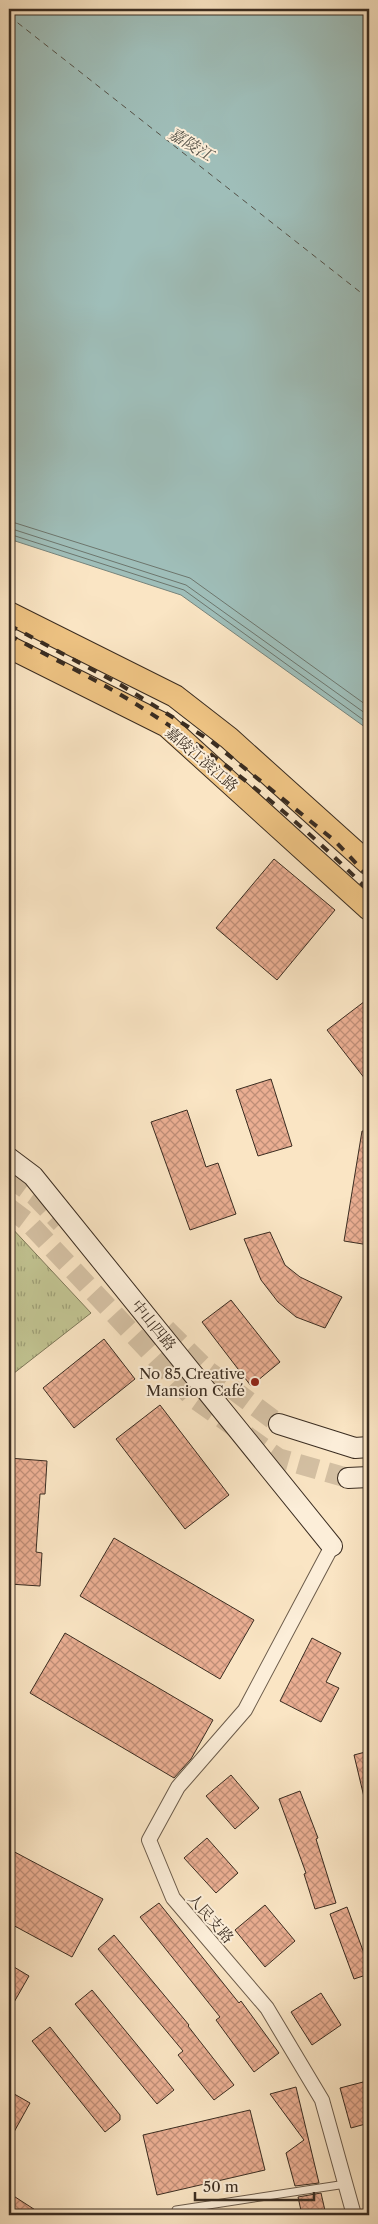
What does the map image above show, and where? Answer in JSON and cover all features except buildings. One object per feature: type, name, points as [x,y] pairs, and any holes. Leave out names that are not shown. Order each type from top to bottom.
[{"type":"main road","name":"嘉陵江滨江路","points":[[9,612],[175,696],[229,738],[369,864]]},
{"type":"main road","name":"嘉陵江滨江路","points":[[9,647],[167,726],[369,910]]},
{"type":"street","name":"中山四路","points":[[9,1158],[33,1176],[332,1546]]},
{"type":"street","points":[[279,1424],[354,1448],[369,1447]]},
{"type":"street","points":[[348,1478],[369,1478]]},
{"type":"street","name":"人民支路","points":[[332,1546],[245,1710],[178,1787],[149,1840],[173,1898],[267,2008],[322,2100],[354,2215]]},
{"type":"lane","points":[[176,2210],[346,2184]]},
{"type":"green space","points":[[9,1225],[91,1313],[9,1377]]},
{"type":"water","name":"嘉陵江","points":[[9,9],[369,9],[369,730],[181,595],[9,539]]},
{"type":"ferry route","points":[[9,16],[369,299]]},
{"type":"tunnel","points":[[9,1177],[35,1196],[61,1223]]},
{"type":"tunnel","points":[[9,1208],[29,1223],[192,1397],[278,1458],[348,1478]]},
{"type":"tunnel","points":[[166,1329],[208,1371],[279,1424]]},
{"type":"railway","points":[[9,625],[121,685],[211,741],[335,841],[369,877]]},
{"type":"railway","points":[[9,635],[116,692],[217,759],[281,809],[369,891]]},
{"type":"place","name":"No 85 Creative Mansion Café","points":[[255,1382]]}]
